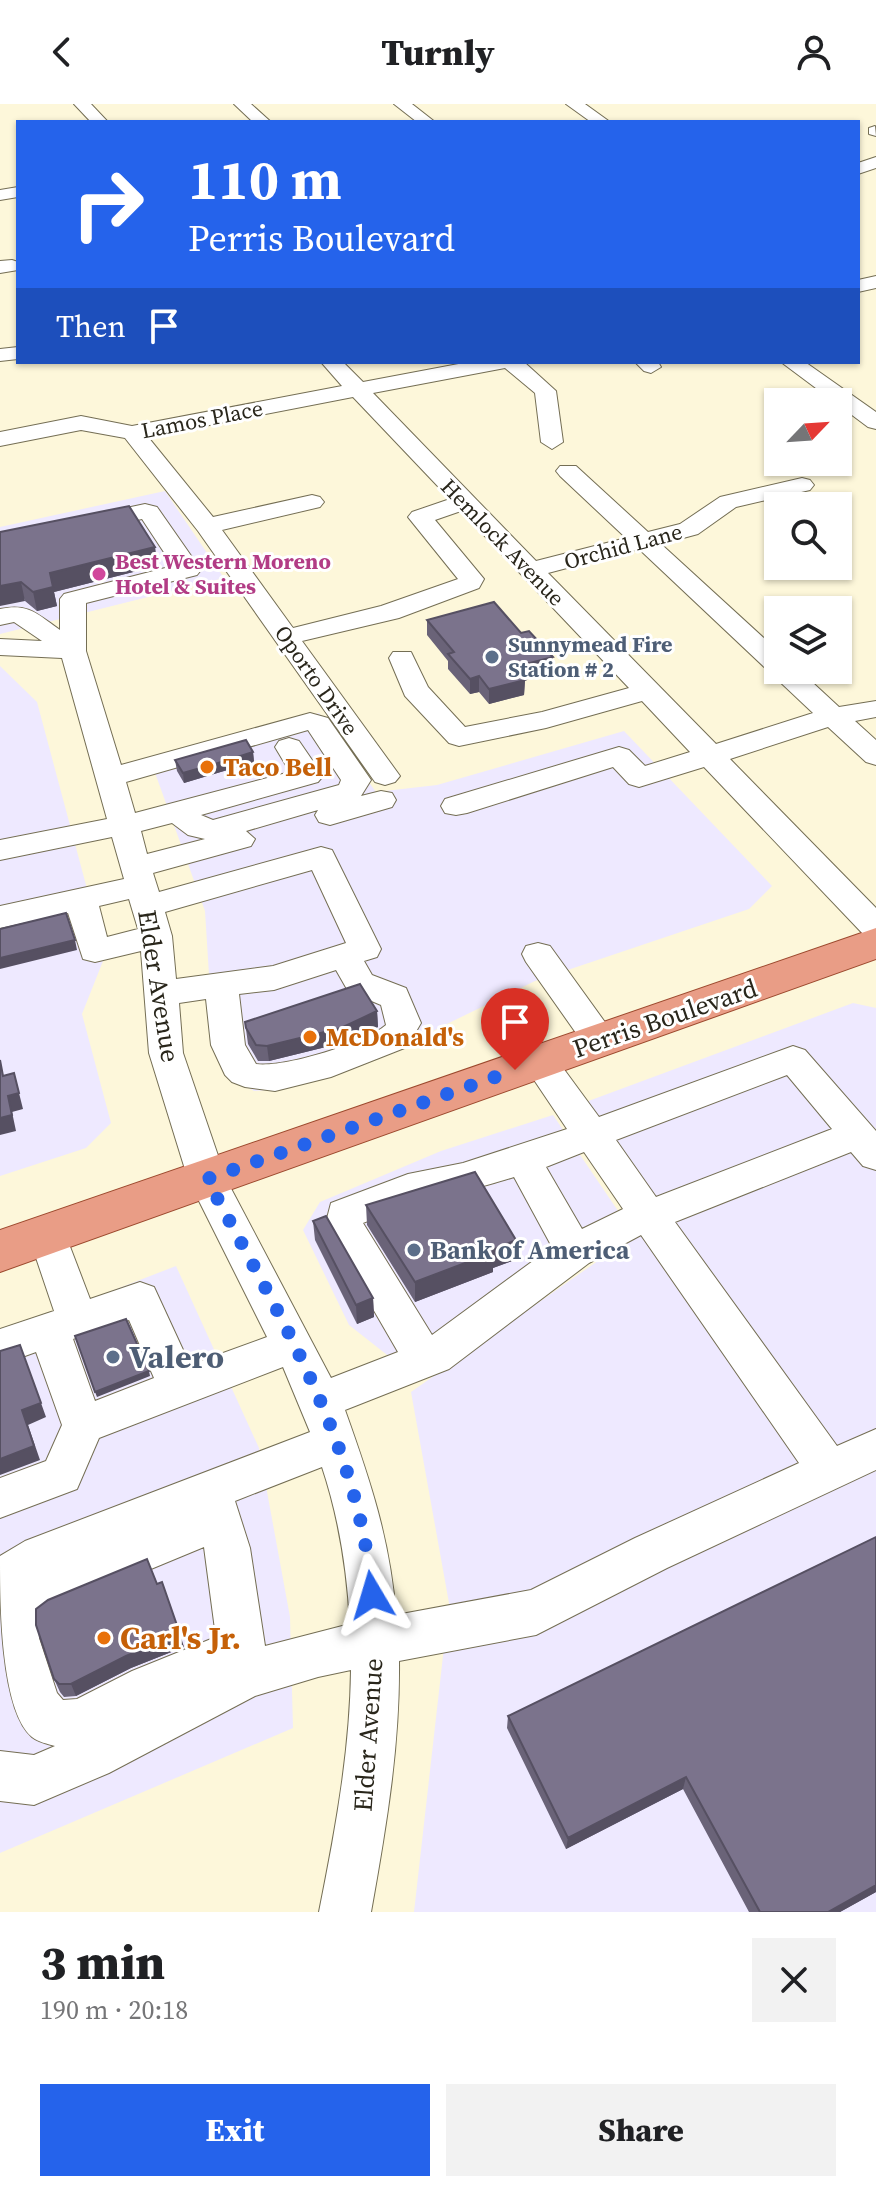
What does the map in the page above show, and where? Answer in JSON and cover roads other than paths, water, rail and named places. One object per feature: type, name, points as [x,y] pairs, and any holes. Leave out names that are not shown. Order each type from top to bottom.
[{"type":"main road","name":"Perris Boulevard","points":[[0,1251],[876,943]]},
{"type":"street","points":[[82,104],[98,120]]},
{"type":"street","points":[[242,104],[261,120]]},
{"type":"street","points":[[402,104],[424,120]]},
{"type":"street","points":[[574,104],[599,120]]},
{"type":"street","name":"Hemlock Avenue","points":[[333,364],[876,928]]},
{"type":"street","name":"Lamos Place","points":[[0,439],[81,423],[132,433],[491,364]]},
{"type":"street","points":[[513,364],[545,391],[552,442]]},
{"type":"street","points":[[794,364],[876,422]]},
{"type":"street","name":"Oporto Drive","points":[[132,433],[174,482],[287,637],[383,788],[145,899]]},
{"type":"street","points":[[568,471],[764,652]]},
{"type":"street","points":[[0,518],[174,482]]},
{"type":"street","name":"Orchid Lane","points":[[529,570],[689,529],[728,502],[802,485]]},
{"type":"street","points":[[207,526],[312,502]]},
{"type":"street","points":[[287,637],[390,612],[470,583],[471,579],[420,517],[465,502]]},
{"type":"street","name":"Elder Avenue","points":[[0,542],[145,511],[188,570],[73,599],[73,651],[145,899],[161,993],[166,1053],[207,1179],[321,1401],[356,1502],[370,1572],[375,1642],[375,1708],[345,1912]]},
{"type":"street","points":[[0,617],[18,613],[73,651]]},
{"type":"street","points":[[0,647],[73,651]]},
{"type":"street","points":[[402,658],[415,690],[459,737],[546,720],[648,691]]},
{"type":"street","points":[[798,684],[876,756]]},
{"type":"street","points":[[456,806],[619,756],[639,778],[833,716],[876,709]]},
{"type":"street","points":[[109,777],[310,721],[318,724],[356,780],[350,791],[213,830],[199,828],[178,813]]},
{"type":"street","points":[[0,850],[124,826],[308,776],[289,747]]},
{"type":"street","points":[[0,917],[81,900],[145,899],[321,857],[365,949],[274,978],[161,993]]},
{"type":"street","points":[[81,900],[95,951],[145,899]]},
{"type":"street","points":[[538,954],[600,1041]]},
{"type":"street","points":[[222,986],[223,1033],[240,1070],[256,1079],[281,1079],[395,1038],[405,1029],[406,1020],[394,997],[360,983],[344,956]]},
{"type":"street","points":[[321,1401],[425,1360],[575,1252],[615,1229],[867,1145],[793,1059],[523,1160],[463,1178],[408,1189],[345,1214],[344,1226],[425,1360]]},
{"type":"street","points":[[540,1062],[829,1471]]},
{"type":"street","points":[[523,1160],[575,1252]]},
{"type":"street","points":[[0,1498],[62,1475],[83,1425],[47,1234]]},
{"type":"street","points":[[0,1347],[140,1299],[179,1387]]},
{"type":"street","points":[[83,1425],[294,1345]]},
{"type":"street","points":[[337,1441],[215,1506],[36,1594],[18,1608],[14,1618],[16,1638],[37,1707],[48,1720],[68,1726],[149,1688],[244,1663],[318,1653],[536,1612],[651,1553],[876,1449]]},
{"type":"street","points":[[0,1590],[12,1574],[41,1556],[215,1506]]},
{"type":"street","points":[[215,1506],[227,1548],[244,1663]]},
{"type":"street","points":[[0,1776],[34,1780],[92,1756],[244,1663]]},
{"type":"place","name":"Best Western Moreno Hotel & Suites","points":[[99,574]]},
{"type":"place","name":"Sunnymead Fire Station # 2","points":[[492,657]]},
{"type":"place","name":"Taco Bell","points":[[207,767]]},
{"type":"place","name":"McDonald's","points":[[310,1037]]},
{"type":"place","name":"Bank of America","points":[[414,1250]]},
{"type":"place","name":"Valero","points":[[113,1357]]},
{"type":"place","name":"Carl's Jr.","points":[[104,1638]]}]
